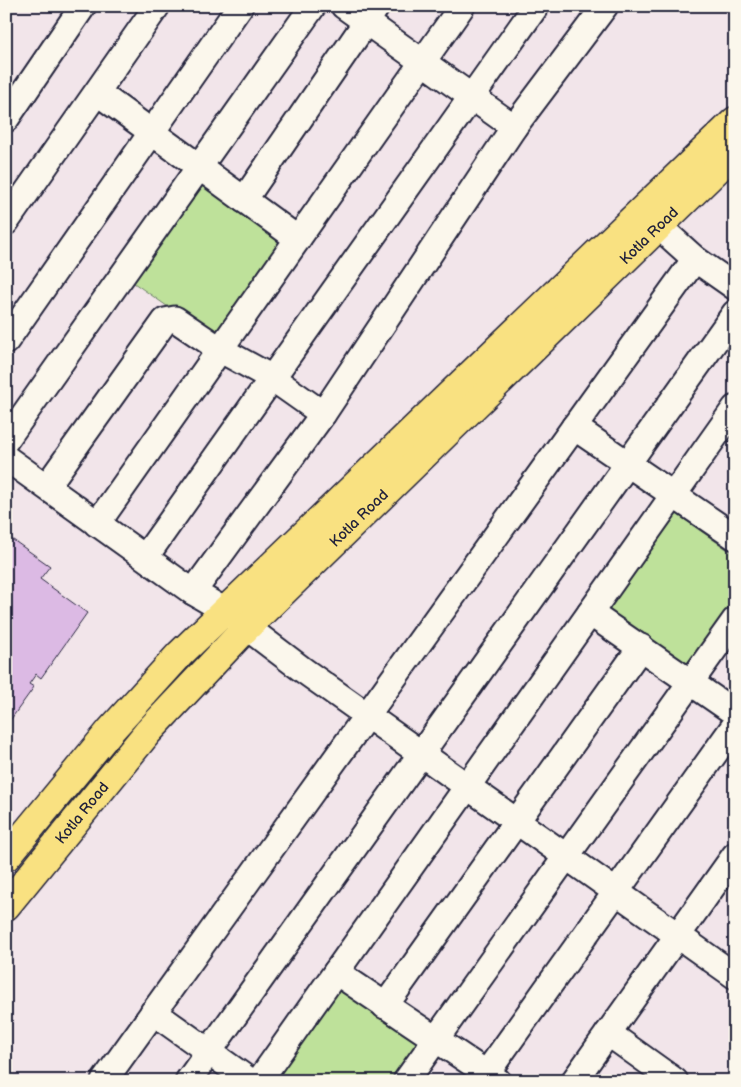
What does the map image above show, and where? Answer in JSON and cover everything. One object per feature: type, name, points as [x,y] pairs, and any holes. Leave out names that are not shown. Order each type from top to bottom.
[{"type":"main road","name":"Kotla Road","points":[[6,906],[148,732],[247,627],[650,218],[735,121]]},
{"type":"main road","name":"Kotla Road","points":[[6,857],[110,731],[180,654],[224,610],[650,218],[735,152]]},
{"type":"street","points":[[6,119],[83,6]]},
{"type":"street","points":[[9,211],[98,93],[157,6]]},
{"type":"street","points":[[6,341],[240,6]]},
{"type":"street","points":[[6,440],[313,6]]},
{"type":"street","points":[[344,6],[371,14],[423,62],[514,127]]},
{"type":"street","points":[[97,524],[462,6]]},
{"type":"street","points":[[146,556],[473,98],[536,6]]},
{"type":"street","points":[[194,592],[323,414],[514,127],[605,6]]},
{"type":"street","points":[[244,200],[371,14]]},
{"type":"street","points":[[98,93],[298,239]]},
{"type":"street","points":[[650,218],[695,259],[735,287]]},
{"type":"street","points":[[104,1081],[366,714],[695,259]]},
{"type":"street","points":[[188,1081],[735,313]]},
{"type":"street","points":[[47,486],[165,321],[175,319],[221,350],[272,378],[323,414]]},
{"type":"street","points":[[259,1081],[735,408]]},
{"type":"street","points":[[574,427],[673,495],[731,528]]},
{"type":"street","points":[[6,458],[194,592],[224,610],[366,714],[735,976]]},
{"type":"street","points":[[590,613],[735,713]]},
{"type":"street","points":[[406,1081],[735,620]]},
{"type":"street","points":[[386,1006],[641,647]]},
{"type":"street","points":[[336,972],[436,1039],[488,1078],[616,892],[735,725]]},
{"type":"street","points":[[574,1081],[735,855]]},
{"type":"street","points":[[153,1012],[250,1081]]},
{"type":"street","points":[[608,1033],[675,1081]]},
{"type":"green space","points":[[197,175],[285,239],[214,339],[124,276]]},
{"type":"green space","points":[[671,510],[735,555],[735,609],[689,673],[598,611]]},
{"type":"green space","points":[[337,981],[425,1045],[400,1081],[265,1081]]},
{"type":"building","points":[[6,535],[50,566],[40,579],[87,613],[41,678],[36,674],[29,684],[34,687],[6,726]]}]
